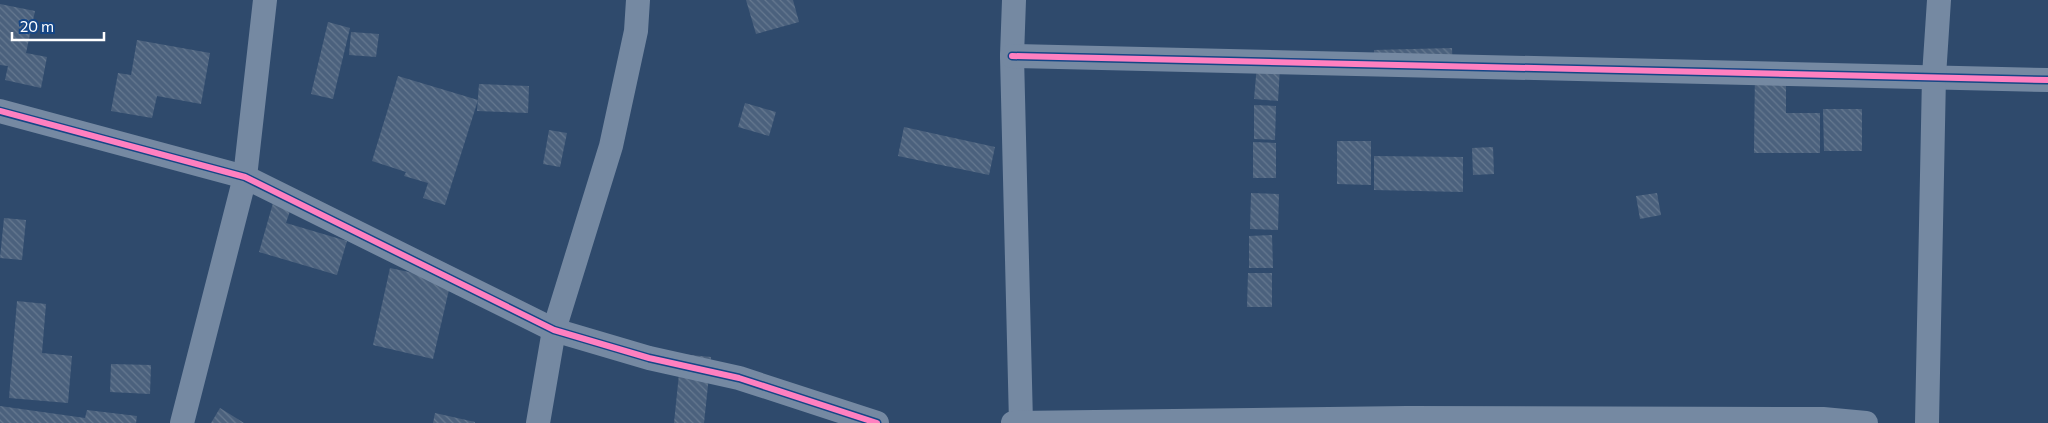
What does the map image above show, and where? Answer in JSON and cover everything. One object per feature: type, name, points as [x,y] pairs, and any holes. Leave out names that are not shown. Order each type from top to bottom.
[{"type":"street","points":[[182,423],[245,177],[265,0]]},
{"type":"street","points":[[538,423],[554,330],[611,146],[636,31],[638,0]]},
{"type":"street","points":[[1014,0],[1012,56],[1018,423],[1447,418],[1824,419],[1866,423]]},
{"type":"street","points":[[1927,423],[1934,76],[1939,0]]},
{"type":"street","points":[[1012,56],[2048,80]]},
{"type":"street","points":[[0,110],[245,177],[554,330],[649,358],[739,378],[877,423]]},
{"type":"building","points":[[746,0],[793,0],[799,22],[756,34]]},
{"type":"building","points":[[0,4],[35,11],[26,53],[47,57],[41,88],[5,80],[8,66],[0,65]]},
{"type":"building","points":[[328,22],[350,28],[333,99],[311,94]]},
{"type":"building","points":[[351,32],[379,34],[376,57],[349,55]]},
{"type":"building","points":[[137,40],[210,53],[201,104],[157,96],[152,118],[111,111],[118,73],[131,75]]},
{"type":"building","points":[[1452,48],[1453,73],[1374,76],[1374,50]]},
{"type":"building","points":[[1257,65],[1280,68],[1278,101],[1254,99]]},
{"type":"building","points":[[1755,69],[1786,70],[1786,113],[1820,113],[1820,153],[1754,153]]},
{"type":"building","points":[[398,76],[478,100],[445,205],[423,198],[428,183],[404,176],[406,172],[372,161]]},
{"type":"building","points":[[479,84],[529,86],[528,113],[477,111]]},
{"type":"building","points":[[745,103],[776,112],[769,136],[738,127]]},
{"type":"building","points":[[1254,105],[1276,106],[1275,140],[1254,139]]},
{"type":"building","points":[[1823,109],[1862,109],[1862,151],[1824,151]]},
{"type":"building","points":[[904,127],[995,147],[989,175],[898,156]]},
{"type":"building","points":[[549,130],[567,133],[560,167],[543,164]]},
{"type":"building","points":[[1337,141],[1371,141],[1371,185],[1337,184]]},
{"type":"building","points":[[1253,142],[1276,143],[1276,178],[1253,178]]},
{"type":"building","points":[[1493,147],[1494,174],[1473,175],[1472,148]]},
{"type":"building","points":[[1374,156],[1463,157],[1463,192],[1374,190]]},
{"type":"building","points":[[1251,193],[1279,194],[1278,230],[1250,229]]},
{"type":"building","points":[[1657,193],[1661,215],[1640,219],[1636,196]]},
{"type":"building","points":[[273,203],[291,208],[286,223],[347,241],[337,275],[259,252]]},
{"type":"building","points":[[4,218],[26,220],[22,260],[0,258]]},
{"type":"building","points":[[1272,235],[1273,268],[1249,268],[1249,236]]},
{"type":"building","points":[[390,268],[451,281],[433,359],[373,345]]},
{"type":"building","points":[[1248,273],[1272,273],[1272,307],[1247,307]]},
{"type":"building","points":[[17,301],[46,304],[42,353],[72,356],[68,403],[9,398]]},
{"type":"building","points":[[681,354],[711,357],[704,423],[674,423]]},
{"type":"building","points":[[111,364],[151,365],[150,394],[110,392]]},
{"type":"building","points":[[0,406],[85,418],[87,410],[137,416],[136,423],[0,423]]},
{"type":"building","points":[[220,408],[244,423],[211,423]]},
{"type":"building","points":[[435,413],[475,422],[475,423],[433,423]]},
{"type":"cycle path","points":[[1012,56],[2048,80]]},
{"type":"cycle path","points":[[0,111],[245,177],[554,330],[649,358],[739,378],[877,423]]}]
